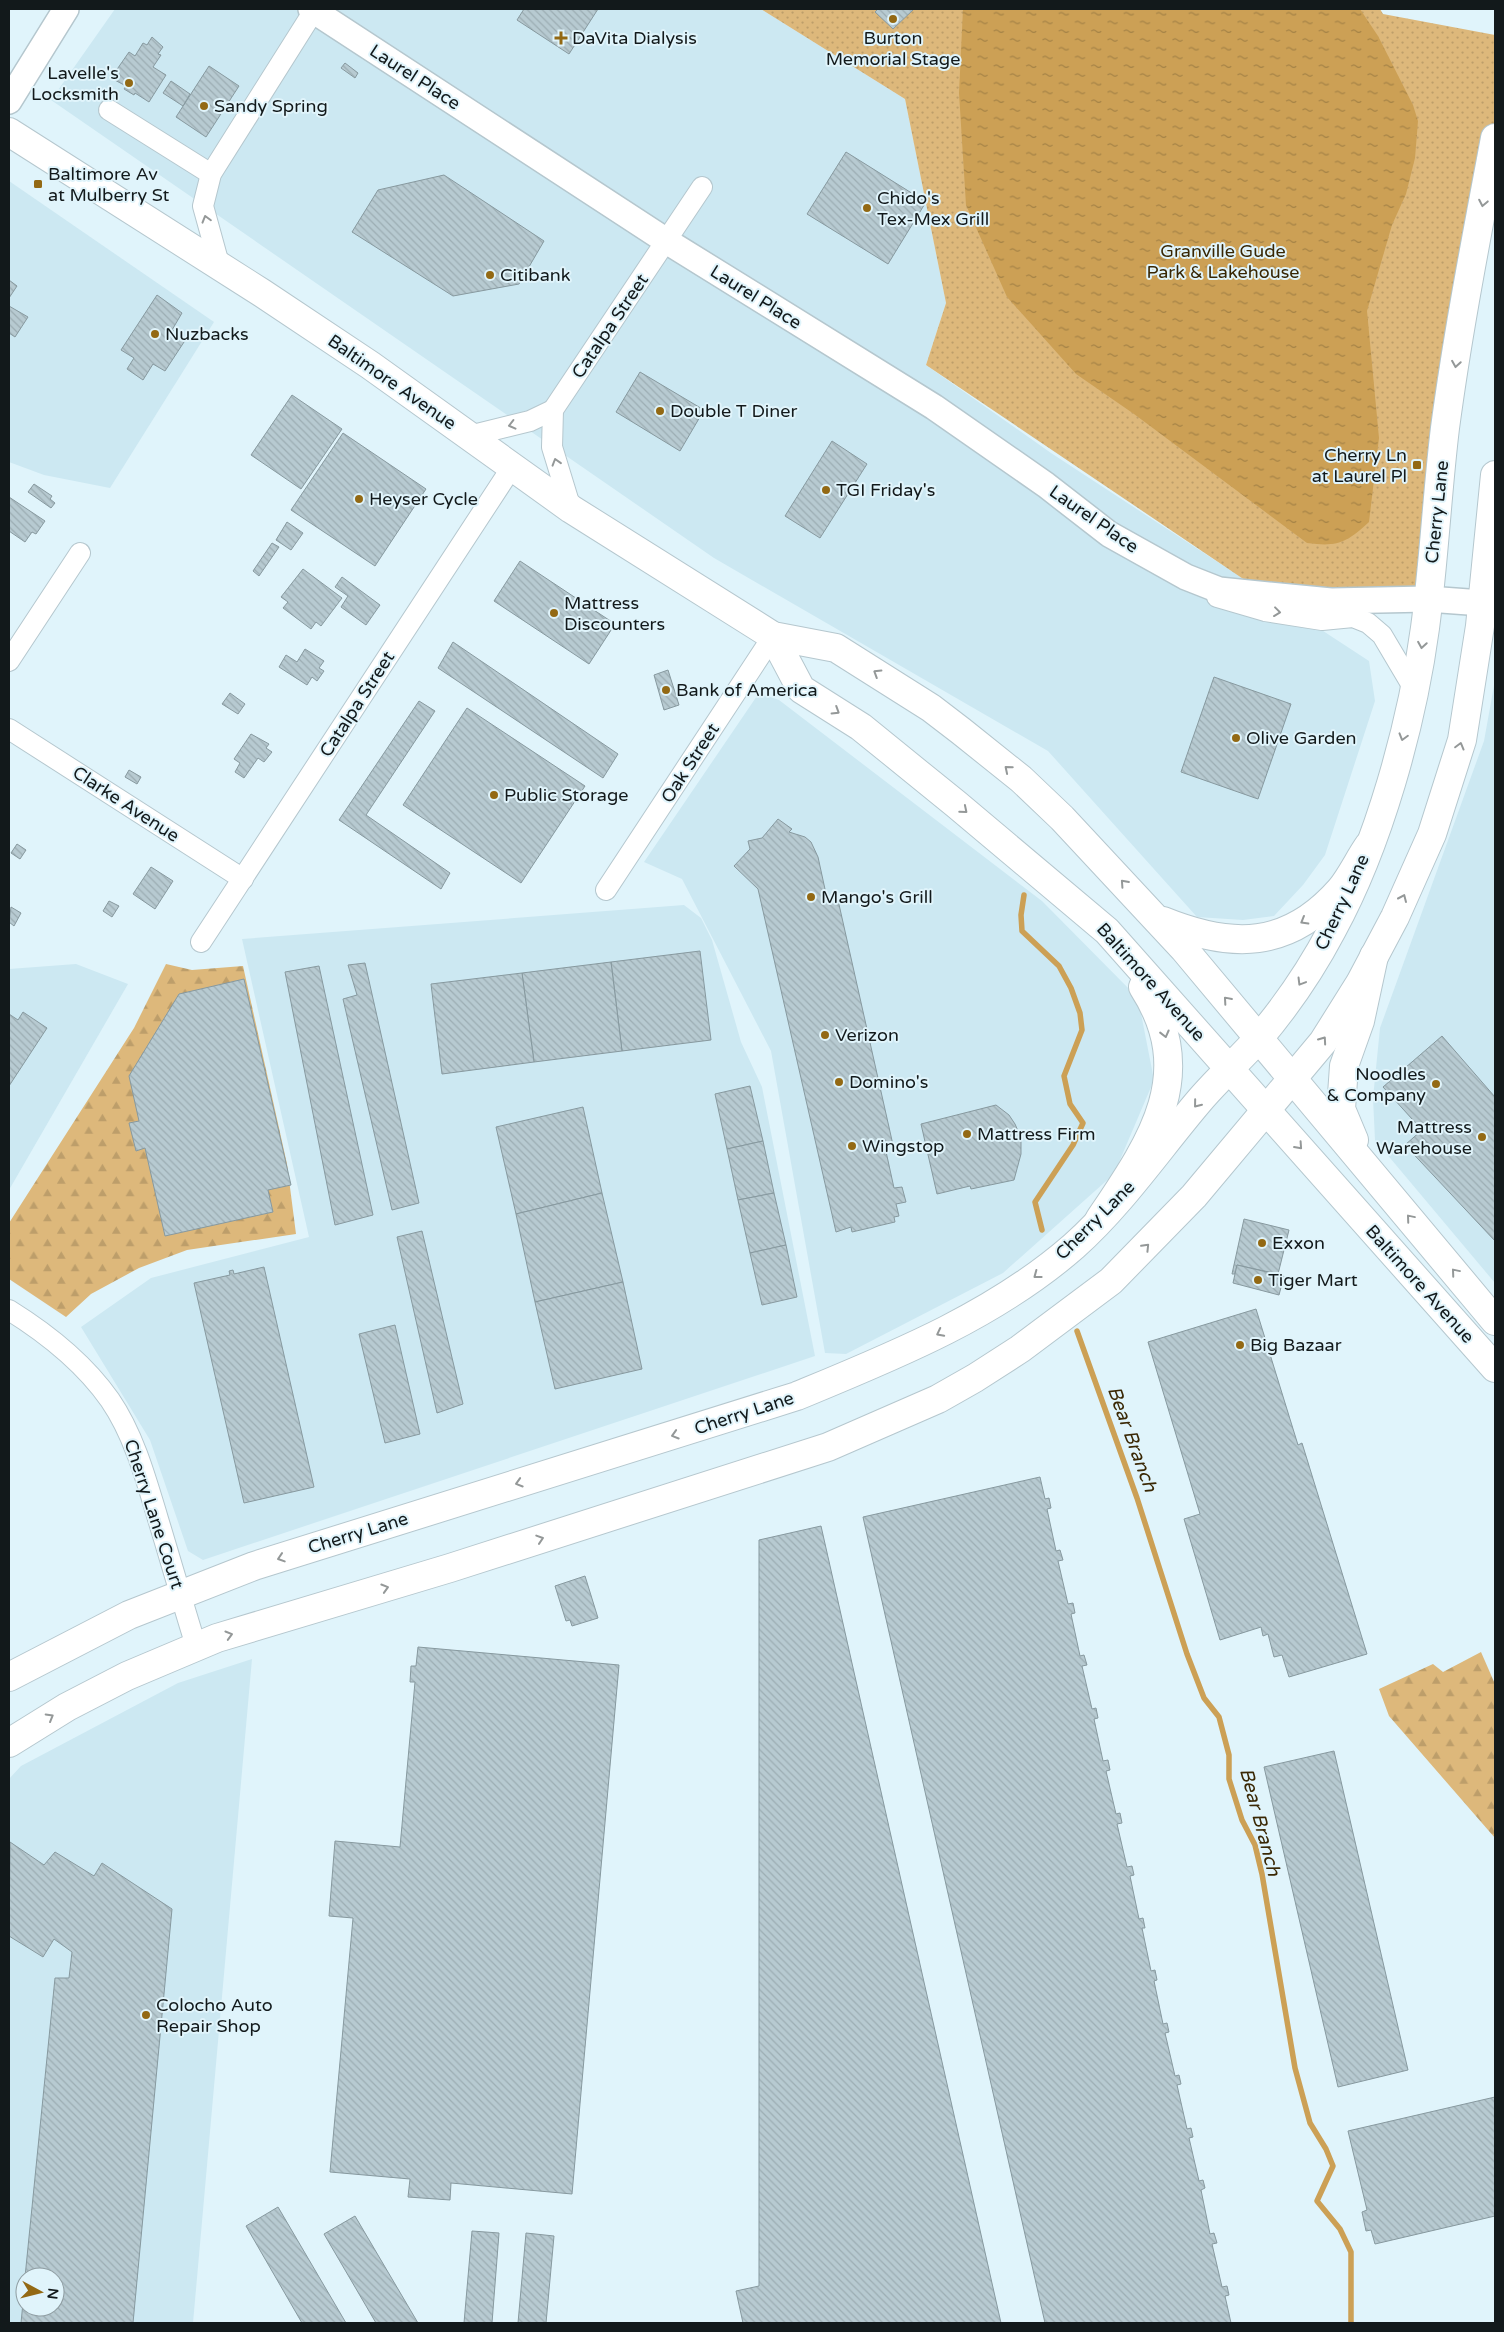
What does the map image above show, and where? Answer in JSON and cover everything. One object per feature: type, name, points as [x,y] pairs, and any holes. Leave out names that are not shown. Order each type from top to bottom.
[{"type":"main road","name":"Baltimore Avenue","points":[[9,132],[219,264],[370,365],[571,509],[773,636],[836,648],[946,719],[1021,779],[1062,818],[1156,919],[1294,1078],[1495,1321]]},
{"type":"main road","name":"Cherry Lane","points":[[9,1677],[95,1631],[180,1595],[264,1563],[797,1396],[845,1377],[903,1352],[983,1310],[1034,1278],[1076,1244],[1099,1220],[1229,1068],[1259,1037],[1294,994],[1332,930],[1357,878],[1392,776],[1414,690],[1428,599],[1446,427],[1472,258],[1495,138]]},
{"type":"main road","points":[[9,1743],[67,1707],[118,1680],[196,1646],[828,1447],[938,1399],[1020,1349],[1111,1281],[1194,1196],[1294,1078],[1322,1042],[1374,956],[1395,917],[1432,834],[1462,740],[1482,603],[1495,475]]},
{"type":"main road","name":"Baltimore Avenue","points":[[773,636],[801,689],[861,727],[1107,931],[1495,1368]]},
{"type":"main road","points":[[1156,919],[1192,933],[1221,940],[1275,936],[1309,920],[1340,889],[1369,845]]},
{"type":"main road","points":[[1099,1220],[1152,1133],[1165,1099],[1170,1069],[1168,1050],[1159,1016],[1151,999],[1107,931]]},
{"type":"main road","points":[[1365,1164],[1341,1110],[1344,1066],[1360,1021],[1374,956]]},
{"type":"street","points":[[9,100],[66,9]]},
{"type":"street","points":[[219,264],[202,206],[211,174],[313,9]]},
{"type":"street","name":"Laurel Place","points":[[313,9],[668,242],[934,407],[1046,485],[1109,534],[1186,577],[1219,590],[1331,601],[1428,599],[1482,603]]},
{"type":"street","points":[[109,110],[211,174]]},
{"type":"street","name":"Catalpa Street","points":[[553,410],[668,242],[702,187]]},
{"type":"street","points":[[469,436],[530,421],[553,410],[552,447],[571,509]]},
{"type":"street","name":"Catalpa Street","points":[[202,942],[512,467]]},
{"type":"street","points":[[9,662],[80,553]]},
{"type":"street","name":"Laurel Place","points":[[1200,583],[1218,598],[1265,611],[1322,620],[1353,617],[1368,623],[1382,634],[1414,690]]},
{"type":"street","name":"Oak Street","points":[[606,890],[773,636]]},
{"type":"street","name":"Clarke Avenue","points":[[9,729],[243,879]]},
{"type":"street","name":"Cherry Lane Court","points":[[9,1310],[30,1323],[75,1360],[110,1400],[121,1419],[143,1470],[196,1646]]},
{"type":"shaded area","points":[[115,9],[761,9],[905,99],[946,303],[926,365],[1051,453],[1369,661],[1375,701],[1325,855],[1303,885],[1274,916],[1243,920],[1197,917],[1048,751],[714,558],[51,100]]},
{"type":"shaded area","points":[[9,181],[214,322],[110,488],[44,475],[9,462]]},
{"type":"shaded area","points":[[1495,680],[1495,1283],[1375,1140],[1373,1098],[1380,1028],[1484,741]]},
{"type":"shaded area","points":[[759,693],[779,700],[1042,901],[1138,998],[1154,1080],[1114,1174],[1003,1273],[846,1354],[825,1353],[771,1051],[682,879],[644,862]]},
{"type":"shaded area","points":[[684,905],[701,918],[712,940],[741,1042],[762,1087],[815,1356],[203,1560],[188,1551],[150,1440],[81,1327],[151,1278],[309,1237],[242,939]]},
{"type":"shaded area","points":[[76,964],[128,984],[9,1190],[9,969]]},
{"type":"shaded area","points":[[252,1659],[193,2323],[9,2323],[9,1779],[21,1766],[178,1683]]},
{"type":"green space","name":"Granville Gude Park & Lakehouse","points":[[761,9],[1380,9],[1383,14],[1495,35],[1495,153],[1428,599],[1267,595],[926,365],[946,303],[905,99]]},
{"type":"green space","points":[[166,964],[192,970],[243,966],[287,1164],[296,1234],[187,1250],[139,1268],[91,1294],[66,1317],[9,1279],[9,1223],[134,1028]]},
{"type":"green space","points":[[1481,1652],[1495,1684],[1495,1838],[1389,1716],[1379,1689],[1433,1664],[1443,1672]]},
{"type":"water","name":"Granville Gude Park & Lakehouse","points":[[963,9],[1360,9],[1378,36],[1413,105],[1418,121],[1415,158],[1406,194],[1392,225],[1367,311],[1379,438],[1369,522],[1354,535],[1334,544],[1307,543],[1134,414],[1076,374],[1007,297],[966,205],[959,93]]},
{"type":"building","points":[[524,9],[598,9],[569,54],[517,20]]},
{"type":"building","name":"Burton Memorial Stage","points":[[878,9],[914,9],[893,29],[875,12]]},
{"type":"building","points":[[152,37],[163,47],[158,54],[161,55],[153,67],[166,75],[149,102],[135,93],[134,95],[124,89],[126,86],[111,78],[129,52],[135,56],[143,43],[147,45]]},
{"type":"building","points":[[345,63],[358,73],[355,78],[341,68]]},
{"type":"building","name":"Sandy Spring","points":[[209,66],[239,86],[206,137],[176,117]]},
{"type":"building","points":[[171,81],[190,94],[183,106],[163,93]]},
{"type":"building","name":"Chido's Tex-Mex Grill","points":[[846,152],[926,202],[888,264],[807,214]]},
{"type":"building","points":[[444,175],[544,241],[519,284],[453,296],[352,232],[378,190]]},
{"type":"building","points":[[9,280],[17,286],[9,298]]},
{"type":"building","name":"Nuzbacks","points":[[157,295],[182,313],[172,330],[186,339],[165,371],[153,364],[143,380],[127,369],[134,358],[121,350]]},
{"type":"building","points":[[9,306],[28,317],[15,337],[9,333]]},
{"type":"building","name":"Double T Diner","points":[[640,372],[704,410],[680,451],[616,412]]},
{"type":"building","points":[[292,395],[342,429],[301,489],[251,455]]},
{"type":"building","name":"Heyser Cycle","points":[[343,433],[426,489],[375,566],[291,510]]},
{"type":"building","name":"TGI Friday's","points":[[832,441],[867,464],[820,538],[785,516]]},
{"type":"building","points":[[34,484],[52,496],[50,499],[55,503],[51,508],[28,492]]},
{"type":"building","points":[[9,497],[45,521],[36,534],[32,532],[25,542],[9,531]]},
{"type":"building","points":[[287,522],[303,533],[291,550],[276,540]]},
{"type":"building","points":[[272,543],[279,547],[259,576],[253,571]]},
{"type":"building","name":"Mattress Discounters","points":[[520,561],[615,624],[589,664],[494,601]]},
{"type":"building","points":[[303,569],[342,598],[321,626],[316,622],[311,629],[283,608],[288,602],[281,597]]},
{"type":"building","points":[[342,577],[380,605],[366,625],[341,607],[348,596],[335,587]]},
{"type":"building","points":[[453,642],[618,754],[603,778],[438,668]]},
{"type":"building","points":[[305,649],[324,661],[319,668],[324,671],[317,681],[312,677],[307,685],[279,667],[286,655],[297,662]]},
{"type":"building","name":"Bank of America","points":[[668,670],[679,705],[664,710],[654,675]]},
{"type":"building","name":"Olive Garden","points":[[1214,677],[1291,704],[1258,799],[1181,772]]},
{"type":"building","points":[[230,693],[245,704],[238,714],[222,704]]},
{"type":"building","points":[[419,701],[435,711],[366,815],[450,873],[441,889],[339,820]]},
{"type":"building","name":"Public Storage","points":[[467,708],[585,786],[521,883],[403,805]]},
{"type":"building","points":[[251,734],[269,744],[266,748],[272,752],[264,762],[258,758],[244,778],[235,772],[240,763],[234,759]]},
{"type":"building","points":[[129,770],[141,777],[137,784],[125,777]]},
{"type":"building","points":[[778,819],[792,829],[789,832],[805,837],[811,842],[818,857],[828,903],[838,900],[893,1145],[885,1147],[894,1188],[902,1187],[906,1202],[896,1204],[899,1216],[894,1217],[895,1222],[852,1232],[851,1227],[836,1232],[758,889],[734,866],[750,849],[748,841],[762,838]]},
{"type":"building","points":[[17,844],[26,850],[20,859],[11,853]]},
{"type":"building","points":[[151,867],[173,881],[155,909],[133,894]]},
{"type":"building","points":[[109,901],[119,906],[112,917],[103,911]]},
{"type":"building","points":[[11,907],[21,913],[14,926],[9,922]]},
{"type":"building","points":[[700,951],[711,1040],[622,1051],[611,962]]},
{"type":"building","points":[[611,962],[622,1051],[534,1062],[522,973]]},
{"type":"building","points":[[365,963],[419,1203],[392,1210],[343,999],[357,995],[348,965]]},
{"type":"building","points":[[319,966],[373,1215],[335,1225],[285,972]]},
{"type":"building","points":[[522,973],[534,1062],[442,1074],[431,984]]},
{"type":"building","points":[[244,979],[291,1185],[268,1190],[273,1212],[165,1236],[145,1148],[136,1151],[129,1123],[139,1121],[129,1076],[179,994]]},
{"type":"building","points":[[23,1012],[47,1028],[9,1086],[9,1014],[18,1020]]},
{"type":"building","points":[[1442,1036],[1495,1097],[1495,1241],[1405,1145],[1422,1130],[1383,1087]]},
{"type":"building","points":[[750,1086],[763,1141],[727,1149],[715,1094]]},
{"type":"building","points":[[996,1105],[1009,1115],[1021,1138],[1021,1154],[1014,1180],[971,1189],[970,1186],[937,1194],[921,1124]]},
{"type":"building","points":[[583,1107],[602,1193],[516,1214],[496,1127]]},
{"type":"building","points":[[763,1141],[774,1193],[738,1200],[727,1149]]},
{"type":"building","points":[[602,1193],[623,1282],[535,1302],[516,1214]]},
{"type":"building","points":[[774,1193],[786,1245],[750,1253],[738,1200]]},
{"type":"building","name":"Exxon","points":[[1244,1219],[1289,1230],[1278,1274],[1237,1265],[1235,1274],[1232,1274]]},
{"type":"building","points":[[422,1231],[463,1404],[437,1413],[397,1237]]},
{"type":"building","points":[[786,1245],[797,1297],[762,1305],[750,1253]]},
{"type":"building","name":"Tiger Mart","points":[[1237,1265],[1284,1276],[1279,1295],[1233,1283]]},
{"type":"building","points":[[264,1267],[314,1487],[244,1503],[194,1283],[230,1275],[229,1271],[233,1270],[234,1274]]},
{"type":"building","points":[[623,1282],[642,1369],[555,1389],[535,1302]]},
{"type":"building","points":[[1256,1309],[1298,1445],[1302,1443],[1367,1654],[1289,1677],[1282,1655],[1274,1657],[1268,1634],[1263,1636],[1261,1627],[1220,1640],[1184,1519],[1200,1514],[1148,1342]]},
{"type":"building","points":[[395,1325],[420,1434],[385,1443],[359,1334]]},
{"type":"building","points":[[1040,1477],[1045,1499],[1049,1498],[1051,1508],[1047,1509],[1056,1551],[1060,1550],[1063,1560],[1058,1561],[1068,1604],[1073,1603],[1075,1613],[1071,1614],[1080,1656],[1084,1655],[1087,1665],[1082,1666],[1092,1709],[1096,1708],[1098,1718],[1094,1719],[1103,1761],[1108,1760],[1110,1770],[1106,1771],[1116,1814],[1120,1813],[1122,1823],[1117,1824],[1127,1867],[1132,1866],[1134,1875],[1130,1876],[1139,1919],[1143,1918],[1145,1928],[1142,1928],[1151,1971],[1155,1970],[1157,1980],[1154,1981],[1163,2024],[1167,2023],[1169,2032],[1165,2033],[1175,2076],[1179,2075],[1181,2084],[1177,2085],[1187,2129],[1191,2128],[1193,2137],[1189,2138],[1199,2181],[1203,2180],[1205,2188],[1201,2190],[1210,2234],[1214,2233],[1217,2243],[1212,2244],[1222,2287],[1227,2286],[1229,2295],[1225,2296],[1231,2323],[1045,2323],[863,1517]]},
{"type":"building","points":[[821,1526],[1001,2323],[743,2323],[736,2291],[759,2286],[759,1540]]},
{"type":"building","points":[[585,1576],[598,1618],[572,1626],[570,1620],[566,1621],[555,1586]]},
{"type":"building","points":[[418,1647],[619,1665],[572,2194],[451,2183],[450,2200],[408,2197],[410,2179],[330,2172],[353,1918],[329,1916],[335,1841],[400,1847],[415,1682],[410,1682],[411,1666],[416,1666]]},
{"type":"building","points":[[1334,1751],[1408,2070],[1338,2087],[1264,1767]]},
{"type":"building","points":[[10,1842],[44,1865],[55,1852],[94,1876],[102,1863],[172,1909],[133,2323],[21,2323],[22,2317],[65,2317],[65,2267],[26,2267],[55,1978],[69,1978],[72,1952],[54,1939],[43,1957],[9,1936]]},
{"type":"building","points":[[1495,2097],[1495,2216],[1375,2244],[1371,2230],[1366,2231],[1362,2212],[1367,2210],[1348,2131]]},
{"type":"building","points":[[278,2207],[346,2323],[302,2323],[246,2226]]},
{"type":"building","points":[[355,2216],[418,2323],[376,2323],[324,2234]]},
{"type":"building","points":[[472,2231],[499,2233],[492,2323],[464,2323]]},
{"type":"building","points":[[526,2233],[554,2236],[546,2323],[518,2323]]},
{"type":"waterway","name":"Bear Branch","points":[[1024,895],[1021,915],[1022,931],[1059,966],[1071,988],[1080,1013],[1082,1030],[1064,1076],[1070,1104],[1083,1123],[1073,1145],[1035,1202],[1042,1230]]},
{"type":"waterway","name":"Bear Branch","points":[[1077,1331],[1137,1498],[1187,1654],[1204,1698],[1219,1717],[1229,1755],[1229,1779],[1242,1820],[1255,1845],[1262,1874],[1295,2068],[1310,2123],[1326,2149],[1333,2166],[1317,2201],[1340,2229],[1351,2252],[1351,2323]]},
{"type":"place","name":"Burton Memorial Stage","points":[[893,19]]},
{"type":"place","name":"DaVita Dialysis","points":[[561,38]]},
{"type":"place","name":"Lavelle's Locksmith","points":[[129,83]]},
{"type":"place","name":"Sandy Spring","points":[[204,106]]},
{"type":"place","name":"Baltimore Av at Mulberry St","points":[[38,184]]},
{"type":"place","name":"Chido's Tex-Mex Grill","points":[[867,208]]},
{"type":"place","name":"Citibank","points":[[490,275]]},
{"type":"place","name":"Nuzbacks","points":[[155,334]]},
{"type":"place","name":"Double T Diner","points":[[660,411]]},
{"type":"place","name":"Cherry Ln at Laurel Pl","points":[[1417,465]]},
{"type":"place","name":"TGI Friday's","points":[[826,490]]},
{"type":"place","name":"Heyser Cycle","points":[[359,499]]},
{"type":"place","name":"Mattress Discounters","points":[[554,613]]},
{"type":"place","name":"Bank of America","points":[[666,690]]},
{"type":"place","name":"Olive Garden","points":[[1236,738]]},
{"type":"place","name":"Public Storage","points":[[494,795]]},
{"type":"place","name":"Mango's Grill","points":[[811,897]]},
{"type":"place","name":"Verizon","points":[[825,1035]]},
{"type":"place","name":"Domino's","points":[[839,1082]]},
{"type":"place","name":"Noodles & Company","points":[[1436,1084]]},
{"type":"place","name":"Mattress Firm","points":[[967,1134]]},
{"type":"place","name":"Mattress Warehouse","points":[[1482,1137]]},
{"type":"place","name":"Wingstop","points":[[852,1146]]},
{"type":"place","name":"Exxon","points":[[1262,1243]]},
{"type":"place","name":"Tiger Mart","points":[[1258,1280]]},
{"type":"place","name":"Big Bazaar","points":[[1240,1345]]},
{"type":"place","name":"Colocho Auto Repair Shop","points":[[146,2015]]}]
